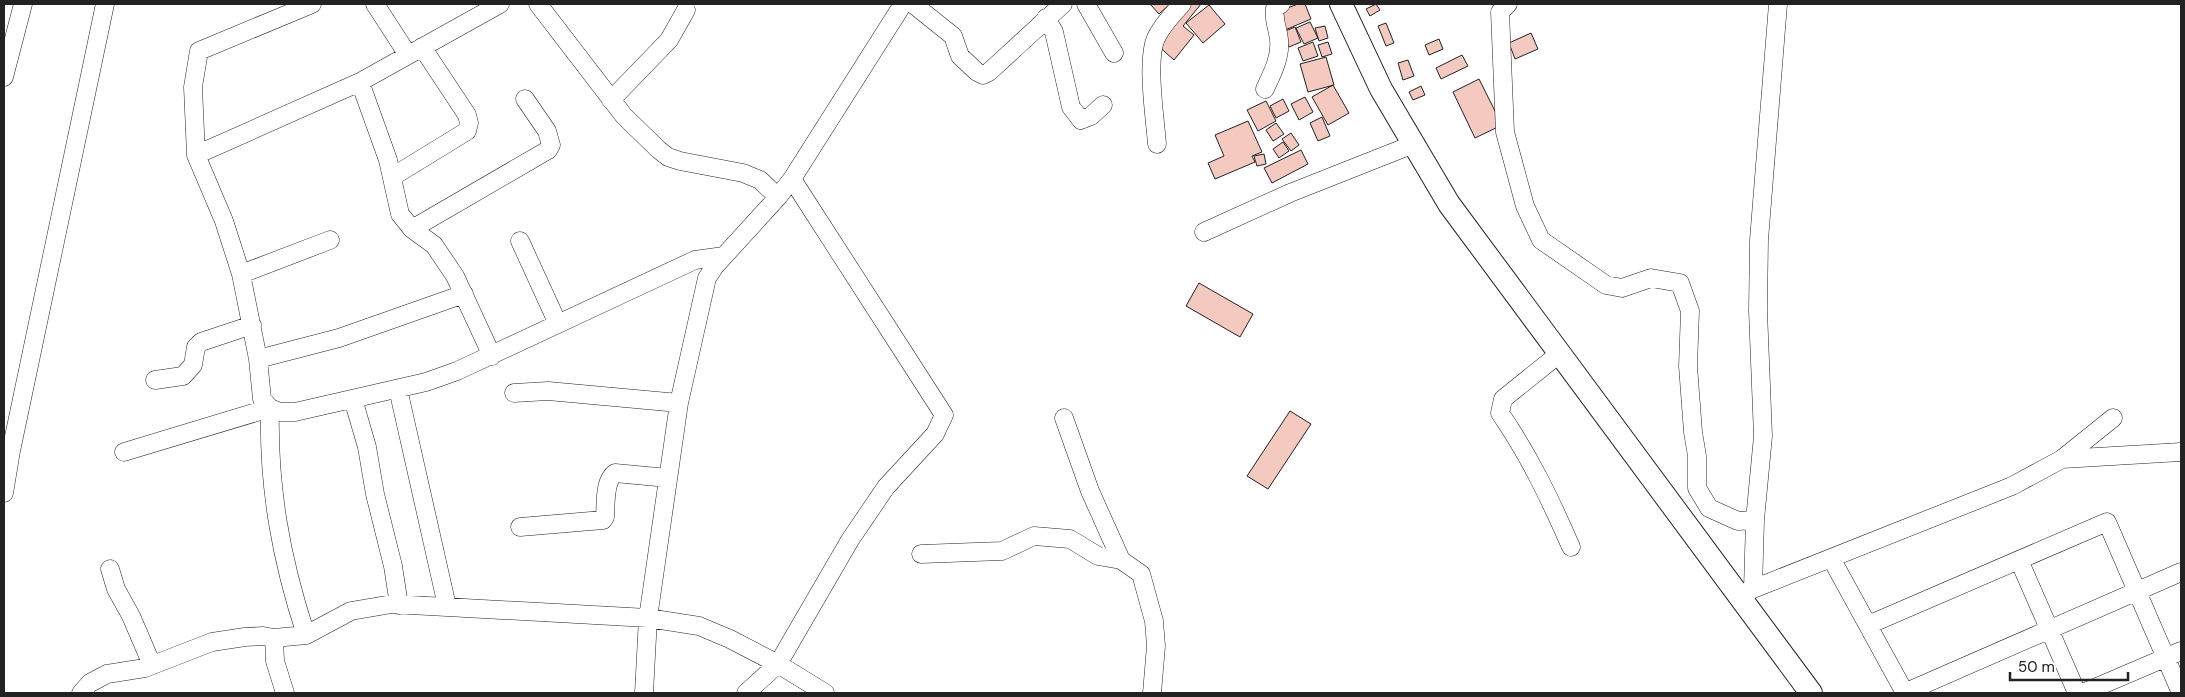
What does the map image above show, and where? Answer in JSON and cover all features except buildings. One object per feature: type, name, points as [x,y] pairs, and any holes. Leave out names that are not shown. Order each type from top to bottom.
[{"type":"main road","points":[[1341,4],[1381,89],[1449,204],[1559,354],[1745,592],[1811,693]]},
{"type":"street","points":[[4,77],[23,4]]},
{"type":"street","points":[[4,493],[13,442],[105,4]]},
{"type":"street","points":[[312,4],[199,51],[193,87],[196,155],[224,221],[241,274],[258,359],[262,399],[270,408],[280,412],[294,412],[426,382],[492,356],[695,260],[724,256]]},
{"type":"street","points":[[375,4],[467,115],[469,123],[467,131],[392,177]]},
{"type":"street","points":[[196,155],[360,82],[500,4]]},
{"type":"street","points":[[538,4],[624,116],[668,157],[743,173],[760,180],[778,197]]},
{"type":"street","points":[[644,693],[648,618],[678,403],[708,278],[724,256],[792,179],[903,4]]},
{"type":"street","points":[[913,4],[953,36],[960,56],[978,72],[983,74],[989,72],[1063,4]]},
{"type":"street","points":[[1086,4],[1114,53]]},
{"type":"street","points":[[1157,144],[1152,85],[1156,38],[1182,4]]},
{"type":"street","points":[[1265,89],[1276,65],[1280,41],[1274,8],[1281,4]]},
{"type":"street","points":[[1508,4],[1500,12],[1505,132],[1525,206],[1541,240],[1606,285],[1622,288],[1651,278],[1680,283],[1690,311],[1688,366],[1693,432],[1697,456],[1697,488],[1709,508],[1738,520],[1755,520]]},
{"type":"street","points":[[1778,4],[1759,240],[1758,311],[1763,436],[1755,520],[1745,592],[2012,486],[2062,459],[2113,418]]},
{"type":"street","points":[[611,100],[669,40],[686,10]]},
{"type":"street","points":[[1046,18],[1054,32],[1071,107],[1081,120],[1091,116],[1103,105]]},
{"type":"street","points":[[360,82],[388,160],[400,214],[412,229],[434,245],[464,294],[492,356]]},
{"type":"street","points":[[412,229],[548,150],[551,145],[547,131],[525,99]]},
{"type":"street","points":[[1204,232],[1290,193],[1414,144]]},
{"type":"street","points":[[746,693],[778,664],[850,540],[886,487],[935,434],[944,415],[792,179]]},
{"type":"street","points":[[241,274],[330,240]]},
{"type":"street","points":[[520,241],[558,324]]},
{"type":"street","points":[[258,359],[339,338],[464,294]]},
{"type":"street","points":[[155,380],[183,376],[193,365],[196,347],[201,342],[252,325]]},
{"type":"street","points":[[1559,354],[1503,398],[1500,413],[1524,448],[1571,547]]},
{"type":"street","points":[[398,388],[447,606]]},
{"type":"street","points":[[514,393],[548,391],[678,403]]},
{"type":"street","points":[[353,399],[367,447],[375,494],[393,566],[399,605]]},
{"type":"street","points":[[124,452],[270,408]]},
{"type":"street","points":[[270,408],[269,435],[274,509],[292,592],[306,634]]},
{"type":"street","points":[[1064,418],[1090,491],[1121,560]]},
{"type":"street","points":[[2062,459],[2181,452]]},
{"type":"street","points":[[520,527],[603,520],[605,517],[608,482],[610,476],[615,473],[668,478]]},
{"type":"street","points":[[1868,625],[2106,522],[2137,591],[2173,654],[2181,693]]},
{"type":"street","points":[[921,554],[1002,551],[1034,536],[1070,539],[1098,556],[1121,560],[1141,574],[1154,621],[1156,646],[1152,693]]},
{"type":"street","points":[[1831,558],[1904,693],[2181,572]]},
{"type":"street","points":[[2019,560],[2076,693]]},
{"type":"street","points":[[110,569],[116,589],[131,616],[149,658]]},
{"type":"street","points":[[81,693],[90,683],[107,674],[133,669],[149,658],[223,639],[263,636],[274,638],[306,634],[351,611],[375,606],[399,605],[447,606],[648,618],[699,626],[778,664],[825,693]]},
{"type":"street","points":[[274,638],[275,661],[285,693]]},
{"type":"street","points":[[2083,693],[2173,654]]}]
